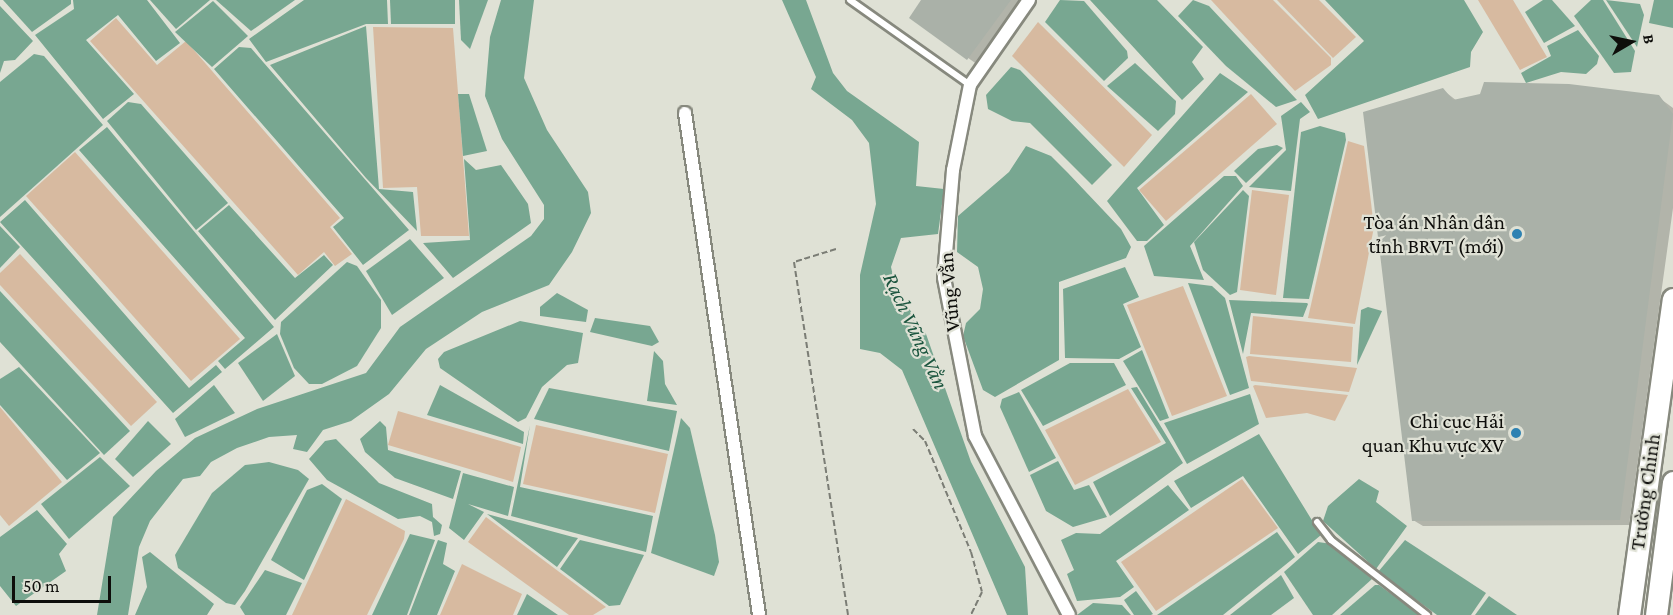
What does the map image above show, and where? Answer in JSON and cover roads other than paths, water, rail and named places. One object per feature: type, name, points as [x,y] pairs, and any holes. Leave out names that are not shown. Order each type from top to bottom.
[{"type":"highway","name":"Trường Chinh","points":[[1629,615],[1673,299]]},
{"type":"highway","name":"Trường Chinh","points":[[1656,615],[1673,482]]},
{"type":"street","name":"Vũng Vằn","points":[[1029,0],[969,85],[943,255],[959,376],[975,436],[1069,615]]},
{"type":"street","points":[[685,112],[759,615]]},
{"type":"lane","points":[[850,0],[969,85]]},
{"type":"lane","points":[[1317,522],[1331,540],[1427,615]]},
{"type":"water","points":[[3,0],[71,0],[71,4],[32,32]]},
{"type":"water","points":[[73,0],[147,0],[180,43],[156,61],[118,15],[86,40],[134,94],[103,119],[35,35],[74,9]]},
{"type":"water","points":[[150,0],[210,0],[176,29]]},
{"type":"water","points":[[216,0],[295,0],[251,31]]},
{"type":"water","points":[[304,0],[387,0],[388,24],[366,24],[266,62],[249,39]]},
{"type":"water","points":[[390,0],[455,0],[455,24],[391,24]]},
{"type":"water","points":[[459,0],[488,0],[470,49],[461,40]]},
{"type":"water","points":[[501,0],[534,0],[524,78],[547,130],[588,192],[591,213],[572,252],[549,285],[482,312],[426,349],[389,394],[351,421],[323,430],[307,452],[293,449],[297,435],[269,437],[237,448],[211,462],[200,476],[183,479],[150,521],[139,547],[128,615],[97,615],[113,517],[156,471],[195,438],[257,409],[366,373],[400,327],[531,236],[544,219],[544,205],[502,139],[485,96],[490,37]]},
{"type":"water","name":"Rạch Vũng Vằn","points":[[782,0],[806,0],[833,73],[847,91],[919,142],[916,186],[944,189],[938,234],[901,238],[891,267],[896,289],[926,334],[971,462],[1025,567],[1028,615],[1007,615],[902,370],[880,353],[860,349],[860,275],[876,204],[869,143],[852,120],[811,89],[816,77]]},
{"type":"water","points":[[1060,0],[1084,1],[1127,51],[1128,58],[1104,81],[1045,22]]},
{"type":"water","points":[[1090,0],[1157,0],[1203,47],[1192,62],[1204,79],[1182,100]]},
{"type":"water","points":[[1193,0],[1209,6],[1297,100],[1276,107],[1226,66],[1178,16]]},
{"type":"water","points":[[1325,0],[1464,0],[1483,32],[1471,52],[1470,67],[1318,119],[1305,95],[1364,41]]},
{"type":"water","points":[[1543,0],[1552,0],[1575,26],[1544,43],[1525,12]]},
{"type":"water","points":[[1591,0],[1603,0],[1635,51],[1631,72],[1614,73],[1574,16]]},
{"type":"water","points":[[1606,0],[1640,4],[1644,15],[1637,47]]},
{"type":"water","points":[[1654,0],[1673,0],[1673,28],[1649,23]]},
{"type":"water","points":[[213,1],[248,36],[212,67],[175,32]]},
{"type":"water","points":[[0,6],[33,41],[15,60],[4,61],[0,73]]},
{"type":"water","points":[[366,26],[379,189],[413,192],[417,231],[366,178],[270,65]]},
{"type":"water","points":[[1578,30],[1599,56],[1597,64],[1586,74],[1561,72],[1526,83],[1521,73],[1551,56],[1547,46]]},
{"type":"water","points":[[239,47],[251,48],[409,230],[363,265],[333,227],[344,218],[214,69]]},
{"type":"water","points":[[34,54],[44,56],[103,125],[0,217],[0,82]]},
{"type":"water","points":[[1135,63],[1176,101],[1175,114],[1158,131],[1107,86]]},
{"type":"water","points":[[1011,67],[1020,70],[1112,165],[1092,185],[1030,123],[1012,121],[988,109],[986,95]]},
{"type":"water","points":[[1220,73],[1248,92],[1137,188],[1164,225],[1147,241],[1137,241],[1107,201]]},
{"type":"water","points":[[458,94],[469,94],[487,151],[463,156]]},
{"type":"water","points":[[128,102],[141,104],[228,203],[196,230],[107,121]]},
{"type":"water","points":[[1301,102],[1310,112],[1300,119],[1291,191],[1249,187],[1286,150],[1281,116]]},
{"type":"water","points":[[1320,126],[1345,133],[1346,140],[1309,299],[1283,298],[1301,132]]},
{"type":"water","points":[[107,127],[274,327],[225,369],[218,361],[245,338],[79,150]]},
{"type":"water","points":[[1277,145],[1283,148],[1246,183],[1234,171],[1258,149]]},
{"type":"water","points":[[1026,146],[1051,156],[1121,229],[1131,247],[1126,258],[1059,282],[1059,360],[995,397],[983,390],[963,336],[966,323],[980,309],[983,289],[978,267],[957,252],[958,216],[1009,172]]},
{"type":"water","points":[[464,159],[476,170],[501,165],[528,204],[531,223],[453,278],[423,243],[470,240]]},
{"type":"water","points":[[1224,176],[1236,176],[1243,186],[1190,246],[1204,280],[1154,276],[1144,246]]},
{"type":"water","points":[[1243,190],[1249,196],[1237,292],[1230,295],[1203,270],[1194,242]]},
{"type":"water","points":[[25,200],[189,388],[216,365],[222,372],[173,413],[0,222]]},
{"type":"water","points":[[229,205],[295,278],[324,255],[333,265],[275,320],[198,231]]},
{"type":"water","points":[[0,226],[20,247],[0,268]]},
{"type":"water","points":[[410,239],[444,278],[392,315],[366,271]]},
{"type":"water","points":[[347,262],[357,266],[381,300],[381,328],[357,366],[322,384],[309,384],[294,368],[280,334],[281,322]]},
{"type":"water","points":[[1125,267],[1139,297],[1123,304],[1141,347],[1119,359],[1065,358],[1063,289]]},
{"type":"water","points":[[1188,283],[1212,286],[1225,298],[1249,388],[1230,395]]},
{"type":"water","points":[[0,291],[130,431],[104,455],[0,342]]},
{"type":"water","points":[[557,293],[588,310],[586,322],[540,316],[540,307]]},
{"type":"water","points":[[1229,300],[1308,304],[1303,317],[1251,313],[1243,354]]},
{"type":"water","points":[[1368,307],[1382,311],[1357,365],[1361,310]]},
{"type":"water","points":[[595,318],[650,326],[659,342],[652,346],[590,332]]},
{"type":"water","points":[[520,321],[583,333],[578,363],[567,365],[542,387],[526,418],[518,422],[440,368],[438,359],[444,352]]},
{"type":"water","points":[[277,334],[295,376],[263,401],[238,363]]},
{"type":"water","points":[[1142,350],[1169,418],[1160,421],[1123,361]]},
{"type":"water","points":[[654,351],[663,361],[665,384],[677,405],[647,401]]},
{"type":"water","points":[[1070,363],[1114,363],[1126,385],[1043,426],[1021,390]]},
{"type":"water","points":[[19,367],[100,453],[67,480],[0,405],[0,379]]},
{"type":"water","points":[[214,385],[235,413],[185,437],[175,419]]},
{"type":"water","points":[[440,385],[524,432],[523,444],[427,415]]},
{"type":"water","points":[[1137,387],[1183,463],[1110,516],[1093,482],[1166,443],[1131,388]]},
{"type":"water","points":[[549,388],[677,411],[669,451],[534,419]]},
{"type":"water","points":[[1019,392],[1056,458],[1029,472],[1000,407],[1002,399]]},
{"type":"water","points":[[1250,394],[1259,424],[1187,464],[1164,423]]},
{"type":"water","points":[[681,418],[690,428],[715,535],[719,562],[714,576],[651,553]]},
{"type":"water","points":[[148,421],[171,444],[133,477],[115,459]]},
{"type":"water","points":[[380,421],[386,427],[388,450],[461,471],[453,499],[395,478],[365,452],[360,439]]},
{"type":"water","points":[[530,425],[520,487],[653,516],[646,552],[511,516]]},
{"type":"water","points":[[1259,434],[1321,535],[1298,554],[1243,476],[1191,508],[1174,481]]},
{"type":"water","points":[[336,439],[379,483],[432,504],[433,517],[442,525],[440,534],[434,536],[432,522],[420,516],[398,519],[327,480],[309,459],[325,441]]},
{"type":"water","points":[[100,457],[130,486],[69,539],[41,504]]},
{"type":"water","points":[[1058,461],[1074,490],[1089,485],[1107,517],[1073,527],[1046,511],[1030,475]]},
{"type":"water","points":[[269,462],[298,470],[309,479],[245,591],[235,605],[226,603],[178,568],[175,555],[212,493],[245,465]]},
{"type":"water","points":[[463,473],[514,487],[508,516],[468,504],[484,512],[464,540],[449,528]]},
{"type":"water","points":[[1359,479],[1379,491],[1376,502],[1407,526],[1376,569],[1323,521],[1328,506]]},
{"type":"water","points":[[322,484],[342,499],[304,580],[271,560],[307,490]]},
{"type":"water","points":[[1168,485],[1189,510],[1116,561],[1134,587],[1120,597],[1077,601],[1067,574],[1074,570],[1061,540],[1076,533],[1100,534]]},
{"type":"water","points":[[37,510],[67,544],[59,554],[66,571],[16,606],[0,586],[0,537]]},
{"type":"water","points":[[487,514],[573,537],[578,538],[557,567]]},
{"type":"water","points":[[1277,532],[1295,557],[1223,615],[1157,615]]},
{"type":"water","points":[[410,534],[435,540],[407,615],[372,615]]},
{"type":"water","points":[[438,540],[447,543],[443,564],[455,571],[437,615],[409,615]]},
{"type":"water","points":[[580,540],[644,555],[620,605],[609,606],[560,569]]},
{"type":"water","points":[[1405,540],[1486,593],[1471,615],[1437,615],[1378,572]]},
{"type":"water","points":[[1318,542],[1332,544],[1372,579],[1332,615],[1313,615],[1284,572]]},
{"type":"water","points":[[150,552],[214,604],[207,615],[135,615],[147,587],[142,557]]},
{"type":"water","points":[[265,570],[302,583],[286,615],[245,615],[240,607]]},
{"type":"water","points":[[1281,575],[1294,598],[1271,615],[1230,615]]},
{"type":"water","points":[[1375,585],[1379,585],[1420,615],[1340,615]]},
{"type":"water","points":[[1136,591],[1153,614],[1134,615],[1124,600]]},
{"type":"water","points":[[527,594],[558,615],[517,615]]},
{"type":"water","points":[[1489,596],[1517,615],[1475,615]]},
{"type":"water","points":[[1093,603],[1122,605],[1131,615],[1077,615]]},
{"type":"place","name":"Tòa án Nhân dân tỉnh BRVT (mới)","points":[[1517,234]]},
{"type":"place","name":"Chi cục Hải quan Khu vực XV","points":[[1516,433]]}]
